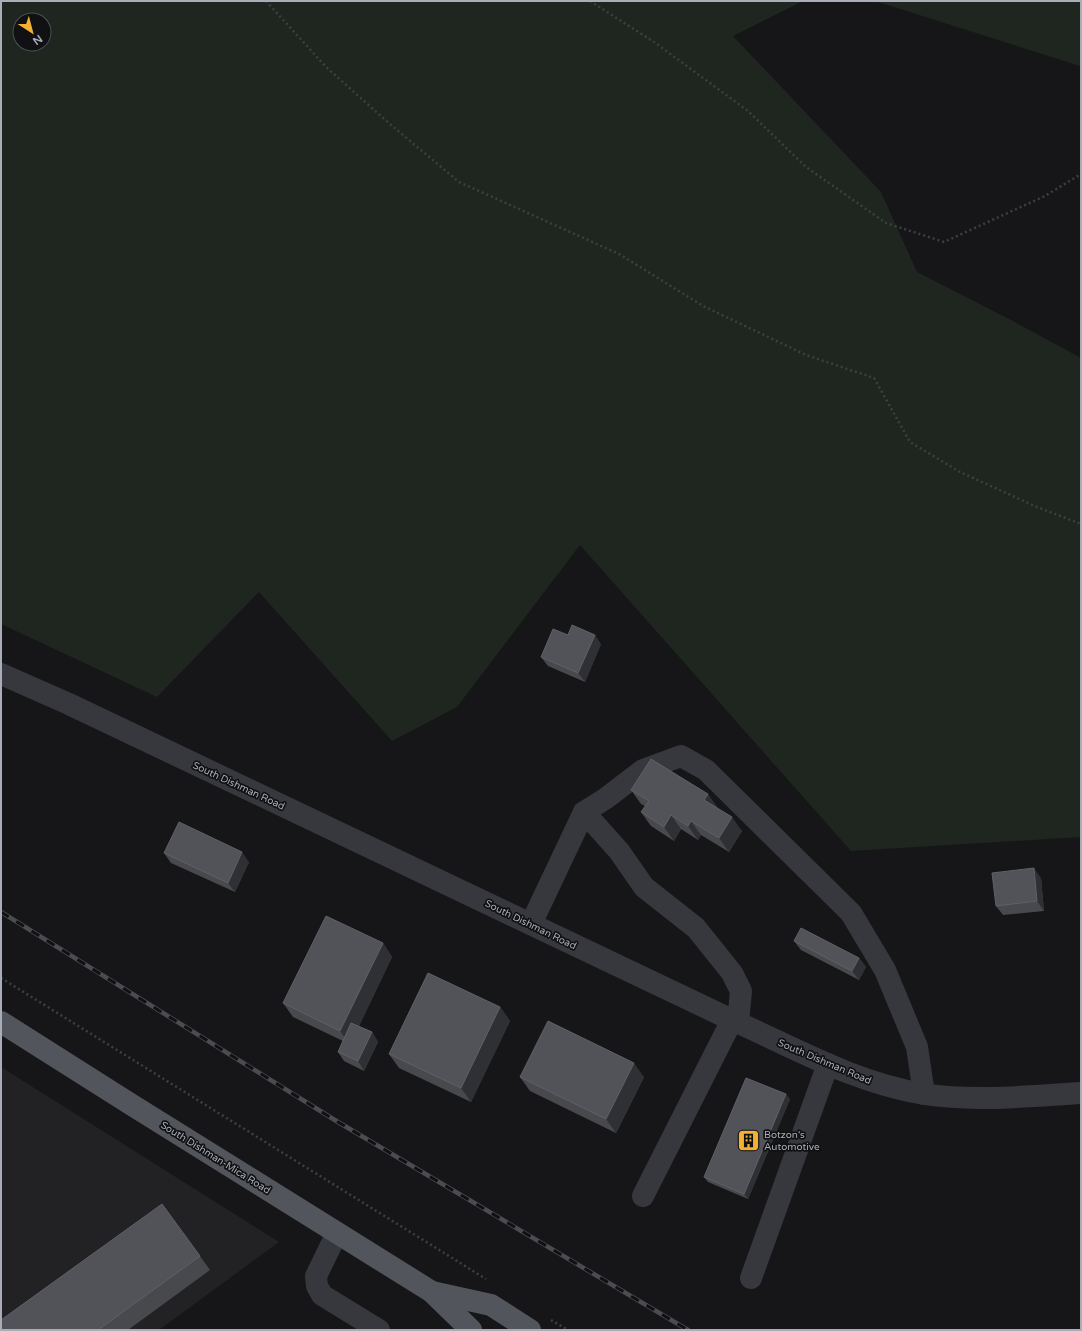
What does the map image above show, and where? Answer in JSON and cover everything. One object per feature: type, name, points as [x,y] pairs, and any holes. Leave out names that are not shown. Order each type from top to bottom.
[{"type":"main road","name":"South Dishman-Mica Road","points":[[1,1022],[432,1292],[471,1330]]},
{"type":"main road","name":"South Dishman-Mica Road","points":[[432,1292],[491,1305],[530,1330]]},
{"type":"street","name":"South Dishman Road","points":[[1,674],[62,701],[828,1064],[879,1083],[902,1090],[924,1094],[973,1098],[1081,1093]]},
{"type":"street","points":[[531,924],[584,812],[605,799],[643,770],[681,756],[706,770],[851,913],[885,970],[917,1047],[924,1094]]},
{"type":"street","points":[[584,812],[619,851],[644,887],[696,928],[732,973],[741,991],[735,1021],[643,1196]]},
{"type":"street","points":[[751,1278],[828,1064]]},
{"type":"street","points":[[337,1232],[316,1276],[317,1286],[322,1295],[379,1330]]},
{"type":"path","points":[[266,1],[326,67],[391,125],[459,182],[619,254],[703,306],[806,355],[874,378],[910,442],[960,472],[1037,507],[1081,524]]},
{"type":"path","points":[[590,1],[654,42],[748,111],[806,167],[886,223],[944,242],[1045,196],[1081,174]]},
{"type":"path","points":[[1,978],[488,1281]]},
{"type":"path","points":[[548,1318],[568,1330]]},
{"type":"shaded area","points":[[1,1],[803,1],[733,36],[881,192],[917,272],[1081,358],[1081,837],[851,851],[580,545],[457,707],[392,741],[259,592],[157,697],[1,624]]},
{"type":"shaded area","points":[[875,1],[1081,1],[1081,66],[1080,66]]},
{"type":"shaded area","points":[[1,1067],[279,1242],[159,1330],[1,1330]]},
{"type":"building","points":[[572,625],[595,635],[578,673],[541,657],[553,629],[568,635]]},
{"type":"building","points":[[651,759],[708,794],[704,800],[732,817],[719,838],[691,821],[688,826],[671,815],[664,827],[641,812],[649,801],[631,790]]},
{"type":"building","points":[[179,822],[242,852],[228,883],[164,853]]},
{"type":"building","points":[[1034,868],[1037,901],[996,906],[992,873]]},
{"type":"building","points":[[326,916],[383,943],[340,1031],[283,1003]]},
{"type":"building","points":[[801,928],[859,958],[852,971],[794,941]]},
{"type":"building","points":[[428,973],[500,1007],[461,1088],[389,1054]]},
{"type":"building","points":[[548,1021],[634,1063],[606,1119],[520,1077]]},
{"type":"building","points":[[351,1023],[372,1032],[358,1061],[338,1052]]},
{"type":"building","name":"Botzon's Automotive","points":[[746,1078],[786,1094],[744,1194],[704,1177]]},
{"type":"building","points":[[162,1204],[200,1256],[98,1330],[1,1330],[1,1320]]},
{"type":"railway","points":[[1,912],[338,1122],[688,1330]]},
{"type":"place","name":"Botzon's Automotive","points":[[749,1140]]}]
